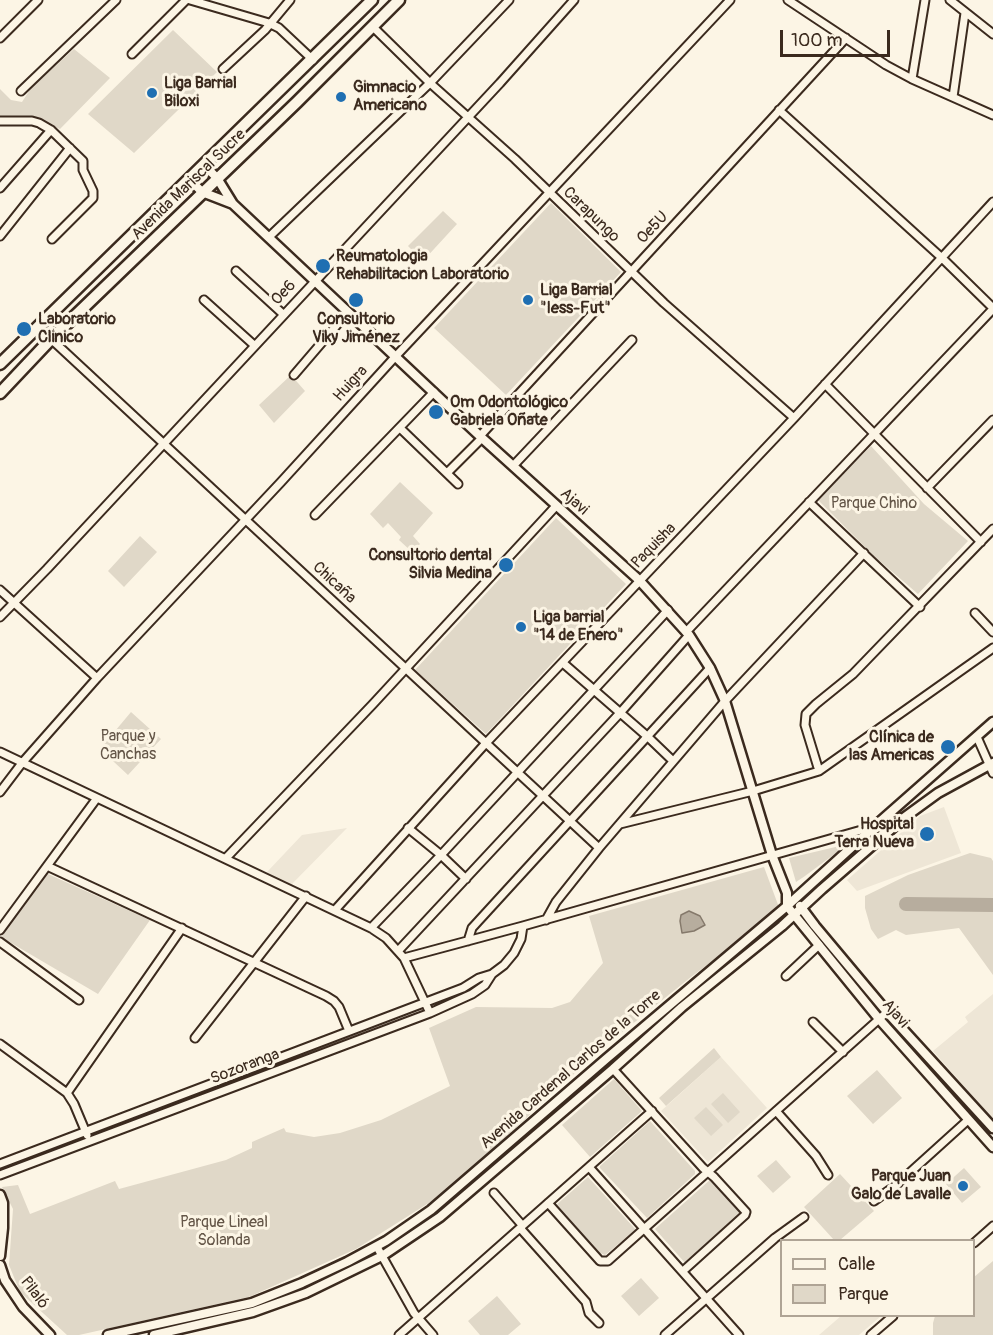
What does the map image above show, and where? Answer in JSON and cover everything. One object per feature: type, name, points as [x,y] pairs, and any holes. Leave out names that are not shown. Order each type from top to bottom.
[{"type":"main road","name":"Avenida Mariscal Sucre","points":[[0,364],[372,0]]},
{"type":"main road","name":"Avenida Mariscal Sucre","points":[[0,393],[51,339],[399,0]]},
{"type":"street","points":[[0,38],[38,0]]},
{"type":"street","points":[[21,91],[116,0]]},
{"type":"street","points":[[132,54],[188,0],[269,23],[279,28],[313,60]]},
{"type":"street","points":[[223,69],[265,30],[290,0]]},
{"type":"street","points":[[269,237],[430,83],[509,0]]},
{"type":"street","name":"Oe6","points":[[0,617],[468,117],[574,0]]},
{"type":"street","name":"Huigra","points":[[0,792],[22,763],[97,678],[730,0]]},
{"type":"street","points":[[788,0],[912,79],[993,115],[993,108]]},
{"type":"street","points":[[912,79],[925,0]]},
{"type":"street","points":[[950,0],[993,34]]},
{"type":"street","points":[[953,97],[965,13]]},
{"type":"street","name":"Carapungo","points":[[373,27],[430,83],[515,159],[631,272],[794,418]]},
{"type":"street","name":"Oe5U","points":[[447,473],[846,38]]},
{"type":"street","points":[[399,950],[620,713],[688,633],[809,502],[993,308],[942,258],[779,110]]},
{"type":"street","points":[[0,121],[32,121],[51,130],[83,161],[83,170],[93,191],[93,198],[52,239]]},
{"type":"street","points":[[1,186],[51,130]]},
{"type":"street","points":[[0,236],[70,148]]},
{"type":"street","name":"Ajavi","points":[[204,165],[217,178],[233,204],[481,437],[639,580],[688,633],[710,668],[725,701],[772,855],[788,893],[788,906],[879,1019],[993,1147]]},
{"type":"street","name":"Ajavi","points":[[189,179],[202,192],[233,204]]},
{"type":"street","name":"Paquisha","points":[[335,910],[486,743],[794,418],[993,202]]},
{"type":"street","points":[[236,271],[283,314]]},
{"type":"street","points":[[204,300],[254,345]]},
{"type":"street","points":[[294,375],[348,312]]},
{"type":"street","name":"Chicaña","points":[[51,339],[599,848]]},
{"type":"street","points":[[513,466],[632,340]]},
{"type":"street","points":[[825,384],[981,542]]},
{"type":"street","points":[[315,515],[434,392]]},
{"type":"street","points":[[927,488],[993,420]]},
{"type":"street","points":[[400,428],[458,484]]},
{"type":"street","points":[[809,502],[920,607]]},
{"type":"street","points":[[226,858],[556,506]]},
{"type":"street","points":[[819,771],[805,725],[806,714],[853,674],[993,529]]},
{"type":"street","points":[[546,920],[556,902],[599,848],[673,761],[725,701],[864,553]]},
{"type":"street","points":[[0,590],[97,678]]},
{"type":"street","points":[[371,928],[668,610]]},
{"type":"street","points":[[975,614],[993,632]]},
{"type":"street","points":[[620,824],[753,791],[819,771],[993,648]]},
{"type":"street","points":[[563,663],[673,761]]},
{"type":"street","points":[[468,941],[472,928],[710,668]]},
{"type":"street","name":"Avenida Cardenal Carlos de la Torre","points":[[108,1335],[252,1303],[302,1283],[377,1246],[431,1210],[788,906],[993,722]]},
{"type":"street","points":[[976,737],[992,767]]},
{"type":"street","points":[[0,752],[371,928],[399,950],[430,1013]]},
{"type":"street","name":"Avenida Cardenal Carlos de la Torre","points":[[154,1335],[254,1312],[306,1293],[382,1256],[440,1217],[614,1069],[682,1007],[753,951],[922,804],[992,767]]},
{"type":"street","points":[[0,930],[97,798]]},
{"type":"street","points":[[404,958],[875,826]]},
{"type":"street","points":[[408,828],[466,879]]},
{"type":"street","points":[[47,866],[334,1000],[349,1031]]},
{"type":"street","name":"Ajavi","points":[[788,893],[796,899],[887,1012],[993,1128]]},
{"type":"street","points":[[195,1038],[306,896]]},
{"type":"street","name":"Sozoranga","points":[[0,1164],[426,1002],[492,974],[514,953],[521,939],[523,926]]},
{"type":"street","points":[[67,1093],[182,928]]},
{"type":"street","points":[[0,942],[79,1000]]},
{"type":"street","points":[[786,976],[819,945]]},
{"type":"street","name":"Sozoranga","points":[[0,1175],[430,1013],[486,986],[492,974]]},
{"type":"street","points":[[548,1203],[600,1262],[604,1263],[645,1230],[887,1012]]},
{"type":"street","points":[[813,1022],[843,1052]]},
{"type":"street","points":[[0,1044],[67,1093],[89,1141]]},
{"type":"street","points":[[614,1069],[746,1212],[683,1271]]},
{"type":"street","points":[[399,1335],[652,1111]]},
{"type":"street","points":[[776,1111],[816,1156],[828,1175]]},
{"type":"street","points":[[874,1201],[968,1120]]},
{"type":"street","points":[[589,1167],[739,1335]]},
{"type":"street","points":[[494,1192],[586,1302],[589,1313],[599,1323]]},
{"type":"street","points":[[0,1195],[3,1203],[3,1228],[0,1256]]},
{"type":"street","points":[[665,1335],[782,1232],[804,1217]]},
{"type":"street","points":[[975,1242],[993,1226]]},
{"type":"street","points":[[377,1246],[418,1318],[433,1335]]},
{"type":"street","name":"Pilaló","points":[[0,1265],[5,1280],[23,1307],[50,1335]]},
{"type":"street","points":[[871,1335],[892,1317]]},
{"type":"shaded area","name":"Hospital Terra Nueva","points":[[944,807],[961,853],[857,891],[847,880],[920,816]]},
{"type":"shaded area","points":[[347,828],[290,886],[267,872],[302,835]]},
{"type":"shaded area","points":[[689,911],[700,916],[705,925],[694,931],[682,933],[681,915]]},
{"type":"shaded area","points":[[993,994],[993,1119],[933,1051],[968,1022],[965,1017]]},
{"type":"shaded area","points":[[721,1057],[767,1108],[708,1162],[661,1111]]},
{"type":"shaded area","points":[[840,1317],[880,1317],[859,1335],[819,1335]]},
{"type":"green space","name":"Liga Barrial Biloxi","points":[[173,30],[217,72],[134,153],[88,114]]},
{"type":"green space","points":[[74,49],[110,78],[60,129],[35,118],[0,117],[0,89],[11,100],[22,102],[31,88]]},
{"type":"green space","name":"Liga Barrial \"Iess-Fut\"","points":[[551,203],[621,272],[506,395],[434,328]]},
{"type":"green space","points":[[443,211],[457,224],[423,261],[408,246]]},
{"type":"green space","points":[[291,375],[305,391],[274,423],[259,405]]},
{"type":"green space","name":"Parque Chino","points":[[871,446],[924,504],[968,541],[918,594],[874,556],[818,500]]},
{"type":"green space","points":[[400,482],[433,513],[413,536],[420,544],[412,552],[399,540],[401,537],[388,523],[383,528],[370,514]]},
{"type":"green space","name":"Liga barrial \"14 de Enero\"","points":[[556,518],[626,584],[486,734],[415,670]]},
{"type":"green space","points":[[140,536],[157,552],[124,587],[108,571]]},
{"type":"green space","name":"Parque y Canchas","points":[[131,712],[161,739],[128,775],[100,749]]},
{"type":"green space","points":[[848,844],[805,876],[796,882],[789,858]]},
{"type":"green space","points":[[970,853],[991,858],[993,861],[993,975],[959,928],[906,935],[896,930],[878,939],[871,929],[865,908],[865,896],[908,875]]},
{"type":"green space","name":"Parque Lineal Solanda","points":[[764,867],[780,910],[600,1050],[446,1192],[356,1249],[249,1297],[79,1335],[67,1335],[20,1292],[9,1265],[13,1209],[2,1187],[18,1185],[30,1214],[115,1181],[119,1189],[226,1160],[252,1148],[252,1142],[284,1128],[286,1132],[314,1137],[340,1133],[381,1120],[450,1086],[429,1028],[476,1007],[552,1008],[570,1002],[603,963],[589,916]]},
{"type":"green space","points":[[48,874],[150,920],[98,994],[1,937]]},
{"type":"green space","points":[[714,1048],[721,1057],[666,1106],[659,1098]]},
{"type":"green space","points":[[877,1070],[902,1098],[873,1124],[847,1096]]},
{"type":"green space","points":[[614,1079],[642,1111],[590,1157],[562,1125]]},
{"type":"green space","points":[[723,1093],[740,1112],[728,1123],[711,1104]]},
{"type":"green space","points":[[706,1107],[723,1125],[711,1136],[694,1118]]},
{"type":"green space","points":[[650,1121],[695,1171],[695,1174],[647,1218],[600,1166]]},
{"type":"green space","points":[[776,1160],[791,1177],[773,1193],[757,1176]]},
{"type":"green space","name":"Parque Juan Galo de Lavalle","points":[[964,1168],[981,1187],[962,1203],[946,1184]]},
{"type":"green space","points":[[840,1174],[874,1211],[841,1239],[833,1239],[804,1207]]},
{"type":"green space","points":[[588,1177],[636,1230],[605,1255],[595,1251],[555,1206]]},
{"type":"green space","points":[[711,1179],[741,1212],[741,1215],[686,1264],[655,1229]]},
{"type":"green space","points":[[993,1261],[993,1335],[933,1335],[935,1317],[975,1317],[975,1276]]},
{"type":"green space","points":[[641,1278],[659,1298],[639,1316],[621,1296]]},
{"type":"green space","points":[[497,1296],[521,1324],[508,1335],[480,1335],[468,1321]]},
{"type":"waterway","points":[[906,904],[993,905]]},
{"type":"place","name":"Liga Barrial Biloxi","points":[[152,93]]},
{"type":"place","name":"Gimnacio Americano","points":[[341,97]]},
{"type":"place","name":"Reumatologia Rehabilitacion Laboratorio","points":[[323,266]]},
{"type":"place","name":"Consultorio Viky Jiménez","points":[[356,300]]},
{"type":"place","name":"Liga Barrial \"Iess-Fut\"","points":[[528,300]]},
{"type":"place","name":"Laboratorio Clinico","points":[[24,329]]},
{"type":"place","name":"Om Odontológico Gabriela Oñate","points":[[436,412]]},
{"type":"place","name":"Consultorio dental Silvia Medina","points":[[506,565]]},
{"type":"place","name":"Liga barrial \"14 de Enero\"","points":[[521,627]]},
{"type":"place","name":"Clínica de las Americas","points":[[948,747]]},
{"type":"place","name":"Hospital Terra Nueva","points":[[927,834]]},
{"type":"place","name":"Parque Juan Galo de Lavalle","points":[[963,1186]]}]
